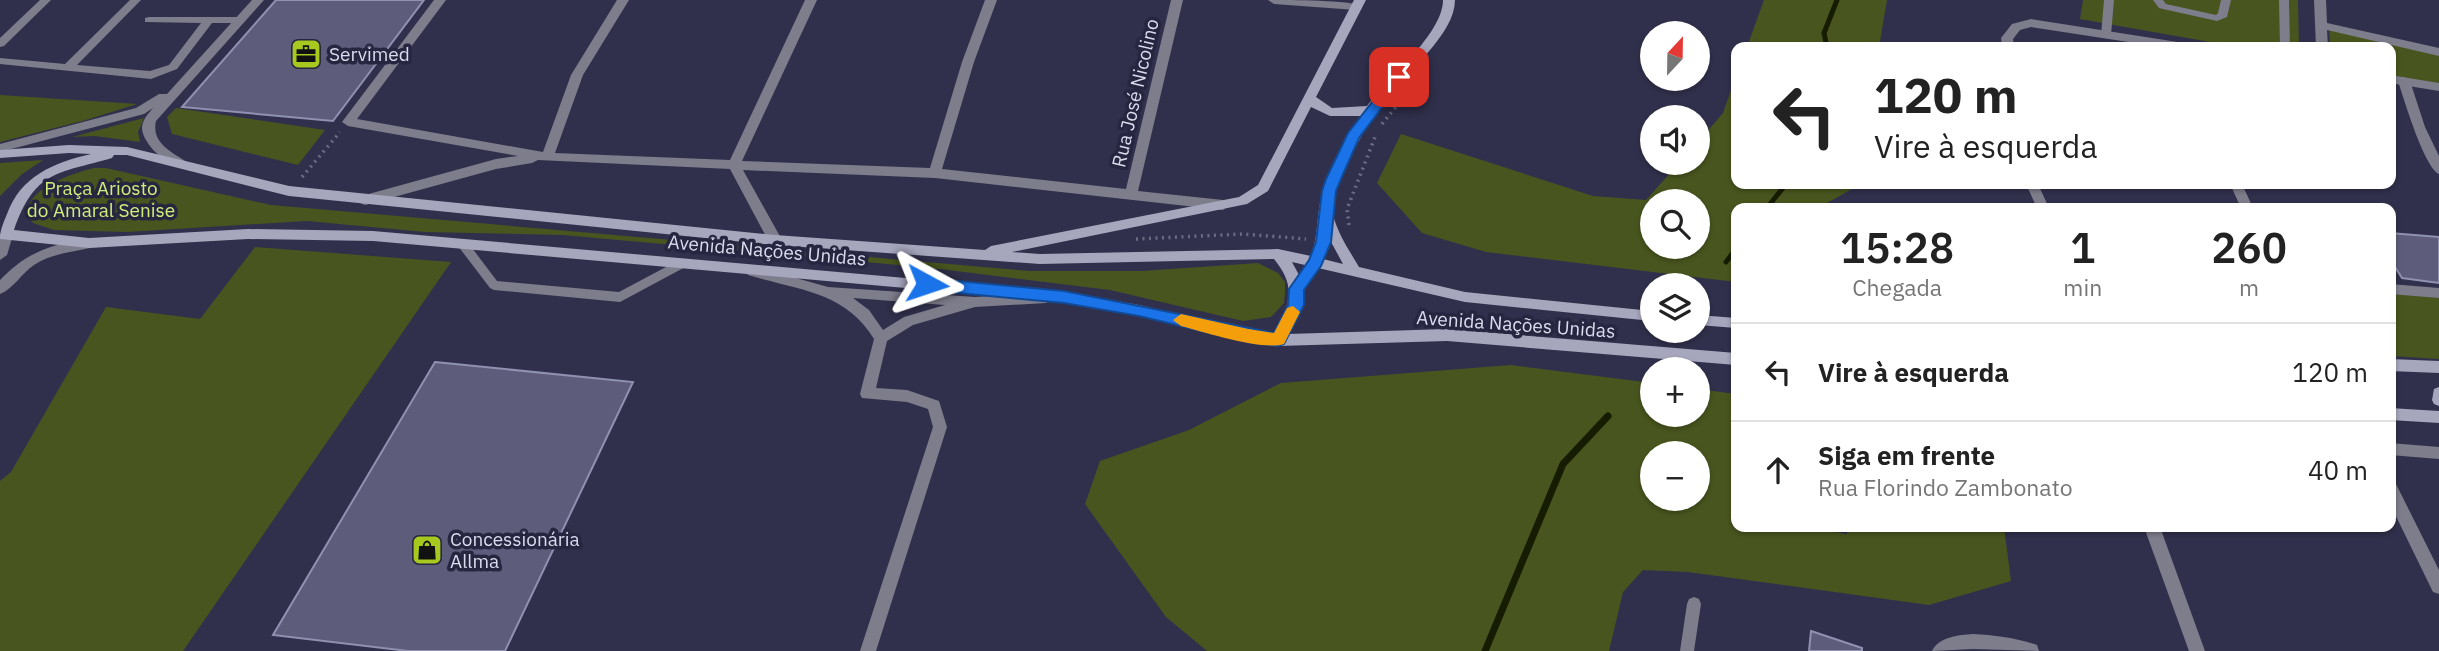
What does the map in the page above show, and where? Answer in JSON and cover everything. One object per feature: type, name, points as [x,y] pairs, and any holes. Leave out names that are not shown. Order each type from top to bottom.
[{"type":"main road","points":[[1297,289],[1330,243],[1329,191],[1353,136],[1435,36],[1449,8],[1449,0]]},
{"type":"main road","points":[[971,255],[1242,201],[1263,188],[1358,3]]},
{"type":"main road","points":[[1309,97],[1318,107],[1330,112],[1343,114],[1372,110]]},
{"type":"main road","name":"Avenida Nações Unidas","points":[[0,154],[55,149],[127,151],[289,191],[775,240],[1075,260],[1237,253],[1278,254],[1353,269],[1465,297],[1640,315]]},
{"type":"main road","points":[[3,235],[22,195],[41,178],[85,160],[127,151]]},
{"type":"main road","name":"Avenida Nações Unidas","points":[[3,235],[89,243],[286,233],[373,236],[1064,297],[1278,340],[1447,335],[1731,359]]},
{"type":"main road","points":[[1330,243],[1343,249],[1353,269]]},
{"type":"main road","points":[[1278,254],[1293,270],[1297,289],[1296,305],[1278,340]]},
{"type":"main road","points":[[1710,321],[1731,323]]},
{"type":"main road","points":[[2396,365],[2439,367]]},
{"type":"main road","points":[[2439,393],[2439,400]]},
{"type":"main road","points":[[2396,414],[2439,416]]},
{"type":"street","points":[[183,165],[155,145],[147,132],[150,120],[258,0]]},
{"type":"street","points":[[440,0],[348,122],[547,158],[935,173],[1223,205]]},
{"type":"street","points":[[547,158],[577,75],[623,0]]},
{"type":"street","points":[[733,165],[811,0]]},
{"type":"street","points":[[935,173],[968,62],[991,0]]},
{"type":"street","name":"Rua José Nicolino","points":[[1131,194],[1177,0]]},
{"type":"street","points":[[1274,0],[1358,3]]},
{"type":"street","points":[[2320,0],[2322,42]]},
{"type":"street","points":[[2007,42],[2007,38],[2016,27],[2031,23],[2152,42]]},
{"type":"street","points":[[2321,25],[2395,42]]},
{"type":"street","points":[[2396,42],[2439,52]]},
{"type":"street","points":[[2397,80],[2439,87]]},
{"type":"street","points":[[2397,80],[2439,169]]},
{"type":"street","points":[[0,148],[140,111],[181,84]]},
{"type":"street","points":[[364,200],[496,164],[547,158]]},
{"type":"street","points":[[733,165],[775,240]]},
{"type":"street","points":[[0,255],[3,235]]},
{"type":"street","points":[[0,289],[21,268],[43,252],[89,243]]},
{"type":"street","points":[[735,266],[820,290],[862,311],[881,338]]},
{"type":"street","points":[[2396,289],[2439,293]]},
{"type":"street","points":[[820,290],[975,302],[1064,297]]},
{"type":"street","points":[[868,651],[940,428],[934,405],[907,396],[867,394],[881,338],[909,321],[975,302]]},
{"type":"street","points":[[2396,449],[2439,453]]},
{"type":"street","points":[[2396,499],[2439,587]]},
{"type":"street","points":[[2154,532],[2197,651]]},
{"type":"street","points":[[1946,650],[1987,642],[2031,651]]},
{"type":"lane","points":[[0,44],[46,0]]},
{"type":"lane","points":[[66,68],[136,0]]},
{"type":"lane","points":[[2106,35],[2109,0]]},
{"type":"lane","points":[[2158,0],[2163,6],[2217,18],[2223,15],[2226,0]]},
{"type":"lane","points":[[2284,0],[2285,42]]},
{"type":"lane","points":[[149,20],[240,20]]},
{"type":"lane","points":[[0,61],[151,75],[163,72],[180,58],[209,20]]},
{"type":"lane","points":[[463,243],[494,285],[608,296],[620,297],[685,262]]},
{"type":"lane","points":[[1688,651],[1694,604]]},
{"type":"path","points":[[1125,239],[1243,234],[1291,236],[1330,243],[1350,234],[1347,209],[1377,132],[1414,83]]},
{"type":"path","points":[[289,191],[348,122]]},
{"type":"green space","points":[[1764,0],[1887,0],[1880,42],[1749,42]]},
{"type":"green space","points":[[2083,0],[2298,0],[2299,42],[2210,42],[2080,19]]},
{"type":"green space","points":[[2329,27],[2392,42],[2330,42]]},
{"type":"green space","points":[[2396,43],[2439,53],[2439,84],[2396,77]]},
{"type":"green space","points":[[1731,90],[1731,189],[1852,189],[1827,203],[1731,203],[1731,281],[1710,279],[1710,273],[1661,273],[1486,252],[1422,233],[1377,183],[1401,134],[1593,196],[1640,200],[1640,259],[1710,259],[1710,189],[1656,189],[1668,175],[1710,175],[1710,128],[1723,113]]},
{"type":"green space","points":[[0,95],[137,104],[0,142]]},
{"type":"green space","points":[[176,108],[325,130],[298,165],[172,134],[167,117]]},
{"type":"green space","points":[[144,118],[138,132],[140,142],[95,136],[72,137]]},
{"type":"green space","name":"Praça Ariosto do Amaral Senise","points":[[43,160],[22,174],[0,196],[0,163]]},
{"type":"green space","points":[[94,168],[106,168],[271,205],[1029,271],[1142,271],[1258,263],[1278,273],[1285,282],[1284,303],[1271,317],[1243,321],[1110,290],[932,268],[562,235],[425,232],[307,221],[127,232],[54,230],[33,223],[28,212],[30,202],[37,194],[47,186],[73,174]]},
{"type":"green space","points":[[255,247],[451,262],[183,651],[0,651],[0,481],[11,472],[106,307],[200,319]]},
{"type":"green space","points":[[2396,292],[2439,296],[2439,359],[2396,356]]},
{"type":"green space","points":[[1511,365],[1640,381],[1640,427],[1710,427],[1710,391],[1731,393],[1731,532],[2005,532],[2011,581],[1929,605],[1688,572],[1643,570],[1623,592],[1609,651],[1207,651],[1166,617],[1085,504],[1100,461],[1189,430],[1281,383]]},
{"type":"building","name":"Servimed","points":[[276,0],[424,0],[333,121],[182,107]]},
{"type":"building","points":[[2396,233],[2439,237],[2439,283],[2402,278],[2396,268]]},
{"type":"building","points":[[435,362],[633,382],[505,651],[408,651],[273,635]]},
{"type":"building","points":[[1811,631],[1862,648],[1862,651],[1809,651]]},
{"type":"waterway","points":[[1826,42],[1824,33],[1837,0]]},
{"type":"waterway","points":[[1771,203],[1782,189]]},
{"type":"waterway","points":[[1726,262],[1731,256]]},
{"type":"waterway","points":[[1485,651],[1563,464],[1608,416]]},
{"type":"slow traffic","points":[[1181,320],[1248,336],[1278,340],[1293,312]]},
{"type":"place","name":"Servimed","points":[[306,54]]},
{"type":"place","name":"Concessionária Allma","points":[[427,550]]},
{"type":"route","points":[[927,284],[1064,297],[1278,340],[1296,305],[1297,289],[1315,262],[1323,242],[1333,179],[1353,136],[1382,95],[1399,77]]}]
